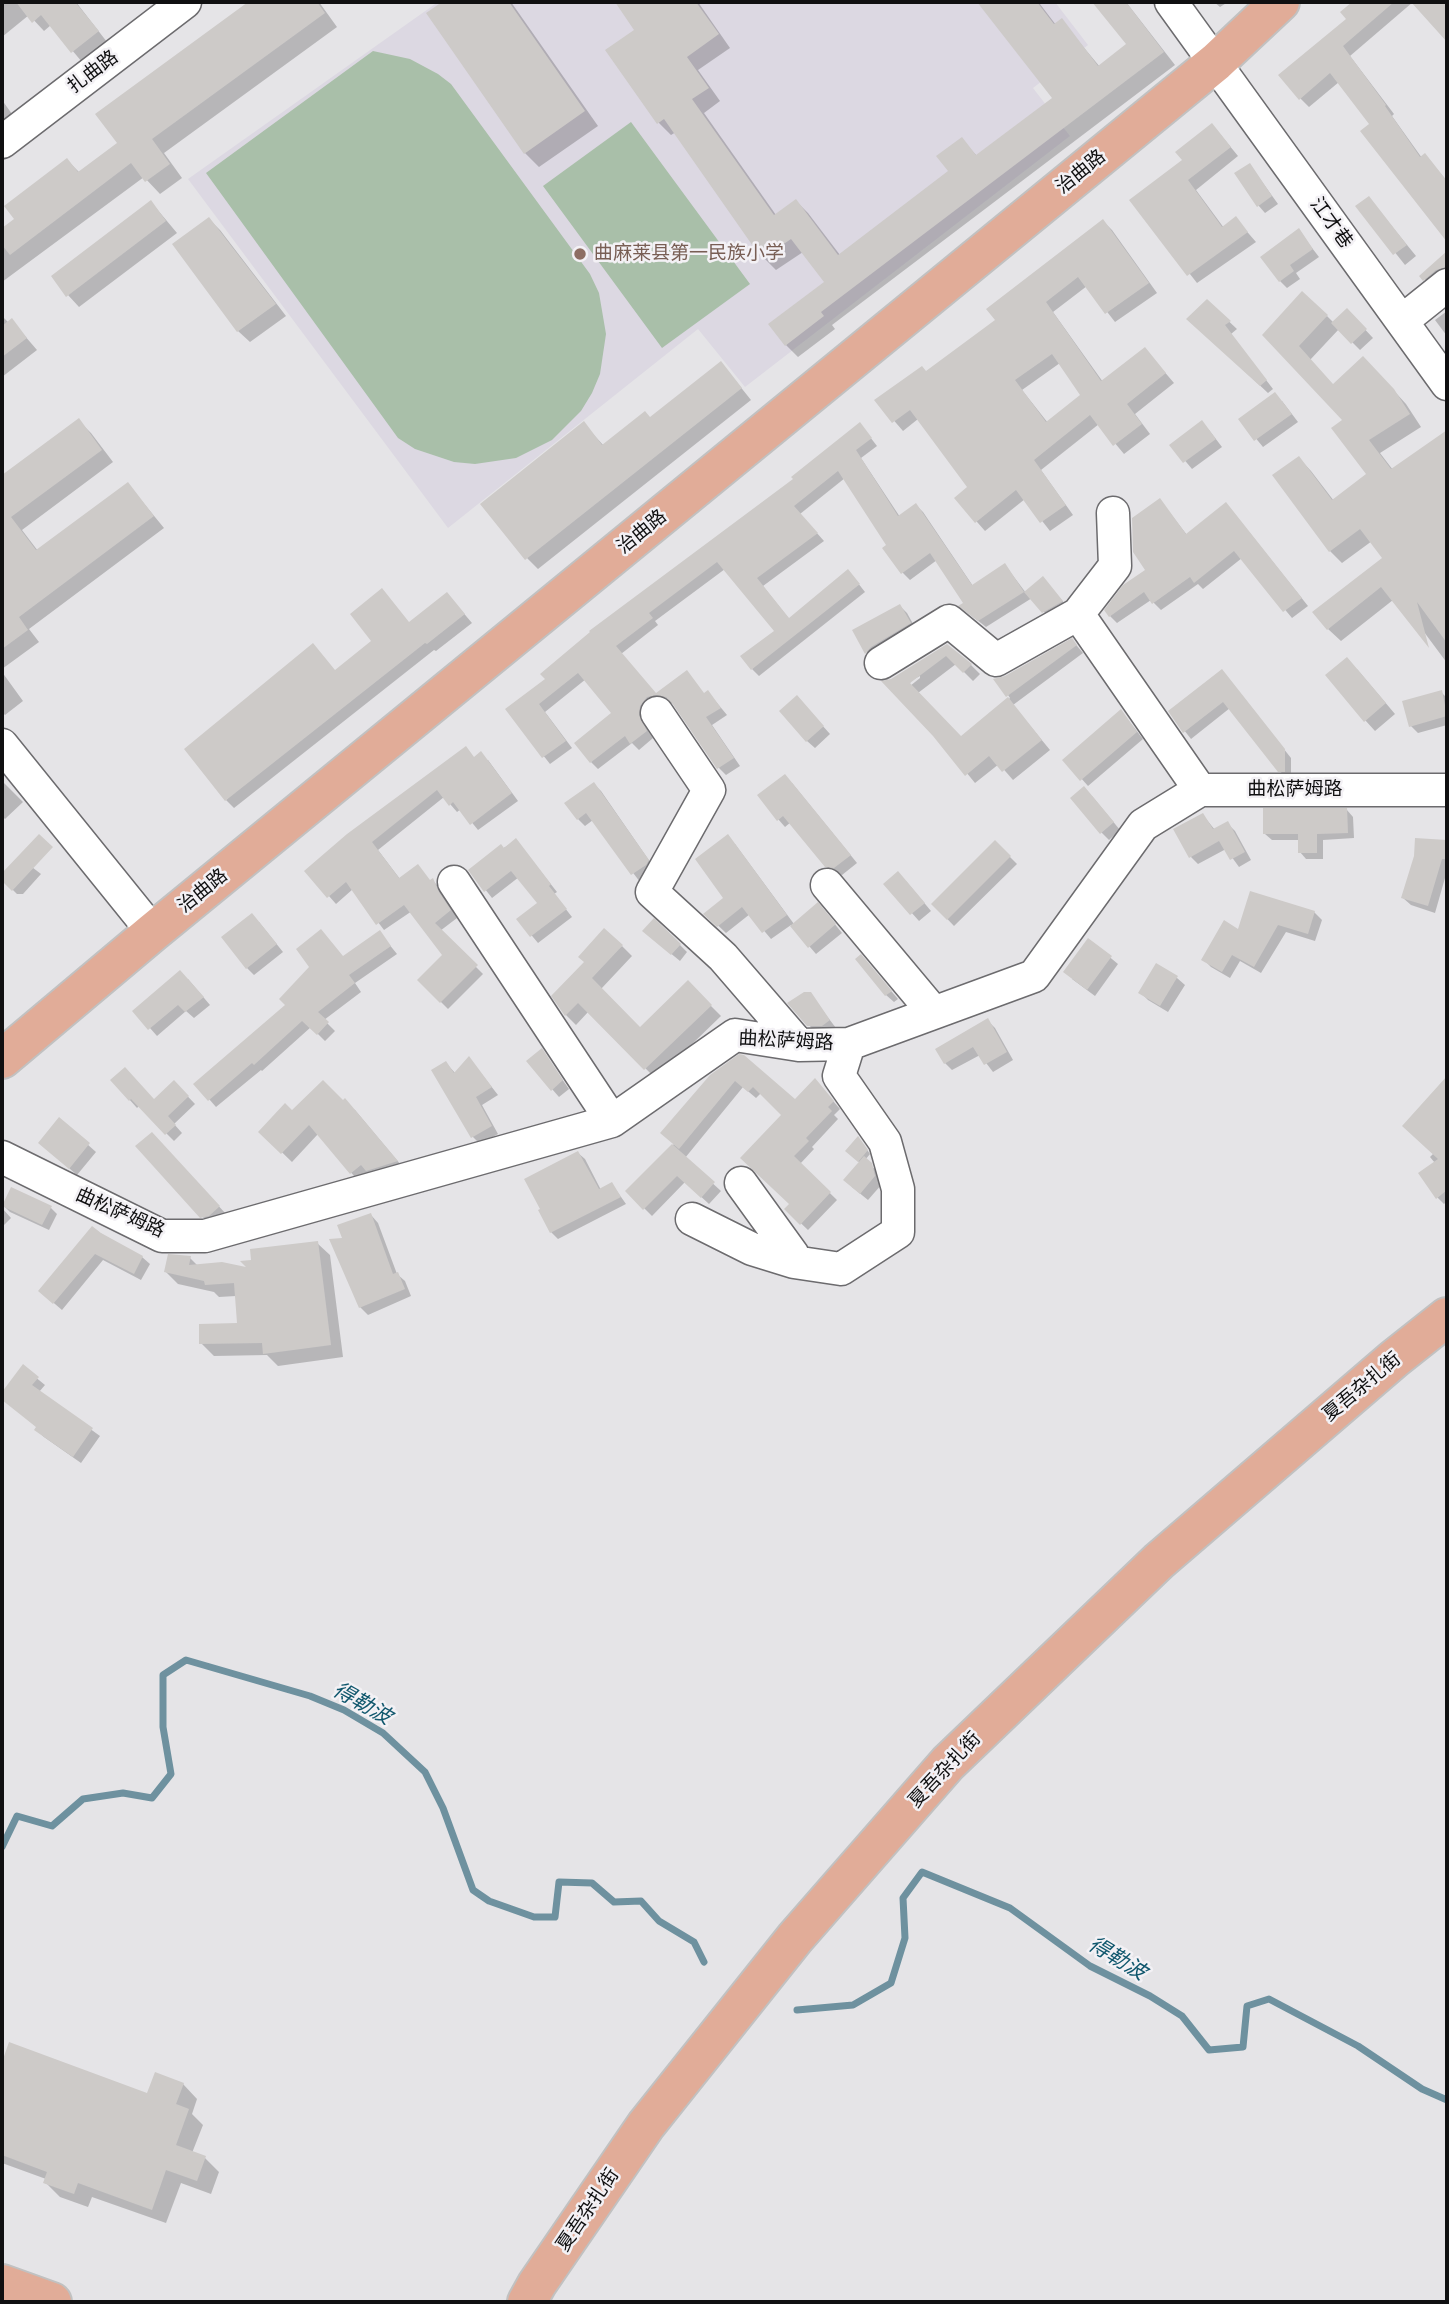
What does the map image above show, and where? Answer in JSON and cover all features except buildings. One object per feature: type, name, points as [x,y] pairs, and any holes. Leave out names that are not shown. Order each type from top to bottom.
[{"type":"main road","name":"治曲路","points":[[2,1059],[153,932],[1216,62],[1280,2]]},
{"type":"main road","name":"夏吾杂扎街","points":[[527,2302],[646,2125],[795,1938],[948,1763],[1159,1561],[1394,1359],[1447,1317]]},
{"type":"main road","points":[[2,2284],[52,2302]]},
{"type":"street","name":"扎曲路","points":[[2,142],[185,2]]},
{"type":"street","name":"江才巷","points":[[1171,2],[1447,384]]},
{"type":"street","points":[[1402,321],[1447,285]]},
{"type":"street","points":[[881,663],[949,621],[996,660],[1078,614],[1115,566],[1113,513]]},
{"type":"street","points":[[1078,614],[1200,790]]},
{"type":"street","points":[[657,713],[709,790],[652,892],[723,957],[799,1045]]},
{"type":"street","points":[[2,745],[153,932]]},
{"type":"street","name":"曲松萨姆路","points":[[2,1157],[162,1236],[205,1236],[611,1121],[735,1035],[799,1045],[849,1044],[1034,976],[1143,825],[1200,790],[1447,790]]},
{"type":"street","points":[[454,882],[611,1121]]},
{"type":"street","points":[[827,885],[930,1008]]},
{"type":"street","points":[[692,1219],[752,1249],[794,1262],[841,1269],[898,1232],[898,1189],[885,1142],[839,1076],[849,1044]]},
{"type":"street","points":[[741,1183],[793,1255]]},
{"type":"shaded area","name":"曲麻莱县第一民族小学","points":[[438,2],[1055,2],[1088,45],[1033,88],[1070,136],[745,387],[698,329],[448,528],[188,179]]},
{"type":"green space","points":[[373,51],[410,59],[451,84],[590,274],[599,293],[606,334],[600,374],[592,393],[581,411],[552,440],[516,458],[475,464],[454,462],[415,449],[398,438],[206,173]]},
{"type":"green space","points":[[631,122],[750,284],[662,348],[543,186]]},
{"type":"waterway","name":"得勒波","points":[[2,1847],[17,1816],[52,1826],[83,1799],[123,1793],[152,1798],[171,1774],[163,1727],[163,1675],[186,1660],[310,1696],[344,1710],[383,1733],[425,1772],[443,1808],[473,1890],[489,1901],[534,1917],[555,1917],[559,1882],[592,1883],[614,1902],[641,1901],[659,1921],[694,1942],[704,1962]]},
{"type":"waterway","name":"得勒波","points":[[797,2010],[853,2005],[891,1983],[905,1938],[903,1898],[922,1872],[1010,1908],[1090,1966],[1150,1996],[1182,2016],[1209,2050],[1243,2047],[1247,2006],[1269,1999],[1358,2046],[1422,2089],[1447,2100]]},
{"type":"place","name":"曲麻莱县第一民族小学","points":[[580,254]]}]
